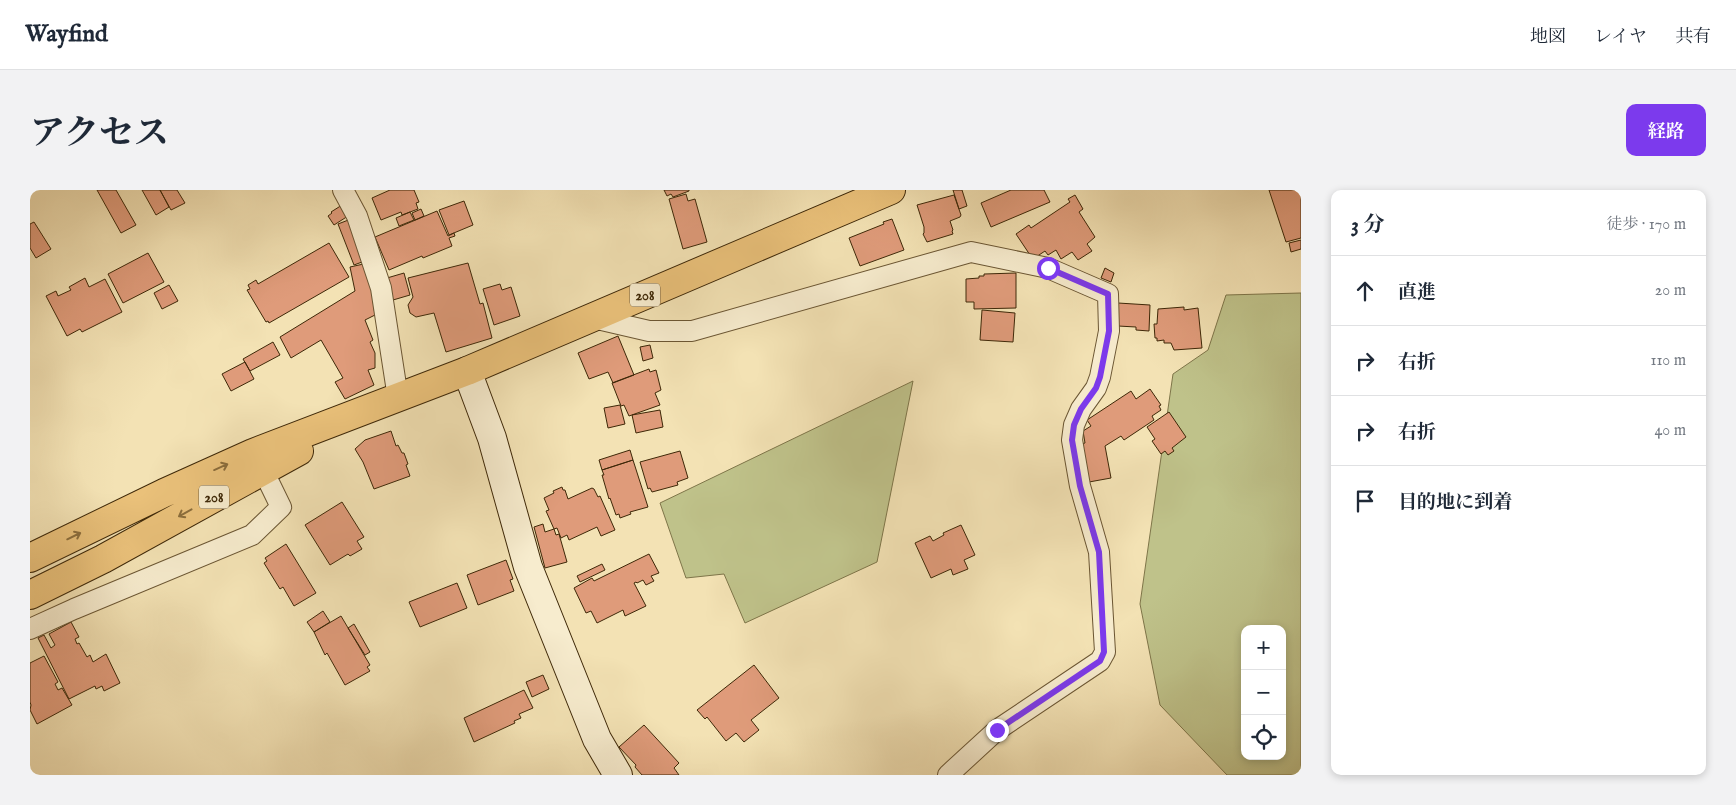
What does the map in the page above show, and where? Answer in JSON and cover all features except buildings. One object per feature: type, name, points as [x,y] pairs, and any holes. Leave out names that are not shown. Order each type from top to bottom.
[{"type":"highway","name":"208","points":[[30,558],[164,493],[253,453],[466,371],[891,190]]},
{"type":"highway","name":"208","points":[[30,595],[103,559],[398,398]]},
{"type":"street","points":[[343,190],[357,216],[382,288],[398,398]]},
{"type":"street","points":[[593,318],[649,331],[692,331],[971,252],[1048,268],[1108,294],[1109,331],[1100,377],[1096,388],[1081,409],[1074,425],[1072,440],[1080,486],[1099,552],[1104,652],[1100,661],[997,730],[948,775]]},
{"type":"street","points":[[466,371],[492,438],[528,567],[597,739],[618,775]]},
{"type":"street","points":[[30,630],[74,609],[252,534],[281,508],[263,470]]},
{"type":"green space","points":[[1301,293],[1301,775],[1227,775],[1160,705],[1140,604],[1173,374],[1208,350],[1226,295]]},
{"type":"green space","points":[[913,381],[877,562],[745,623],[724,574],[686,578],[660,503]]},
{"type":"route","points":[[997,730],[1100,661],[1104,652],[1099,552],[1080,486],[1072,440],[1074,425],[1081,409],[1096,388],[1100,377],[1109,331],[1108,294],[1048,268]]}]
